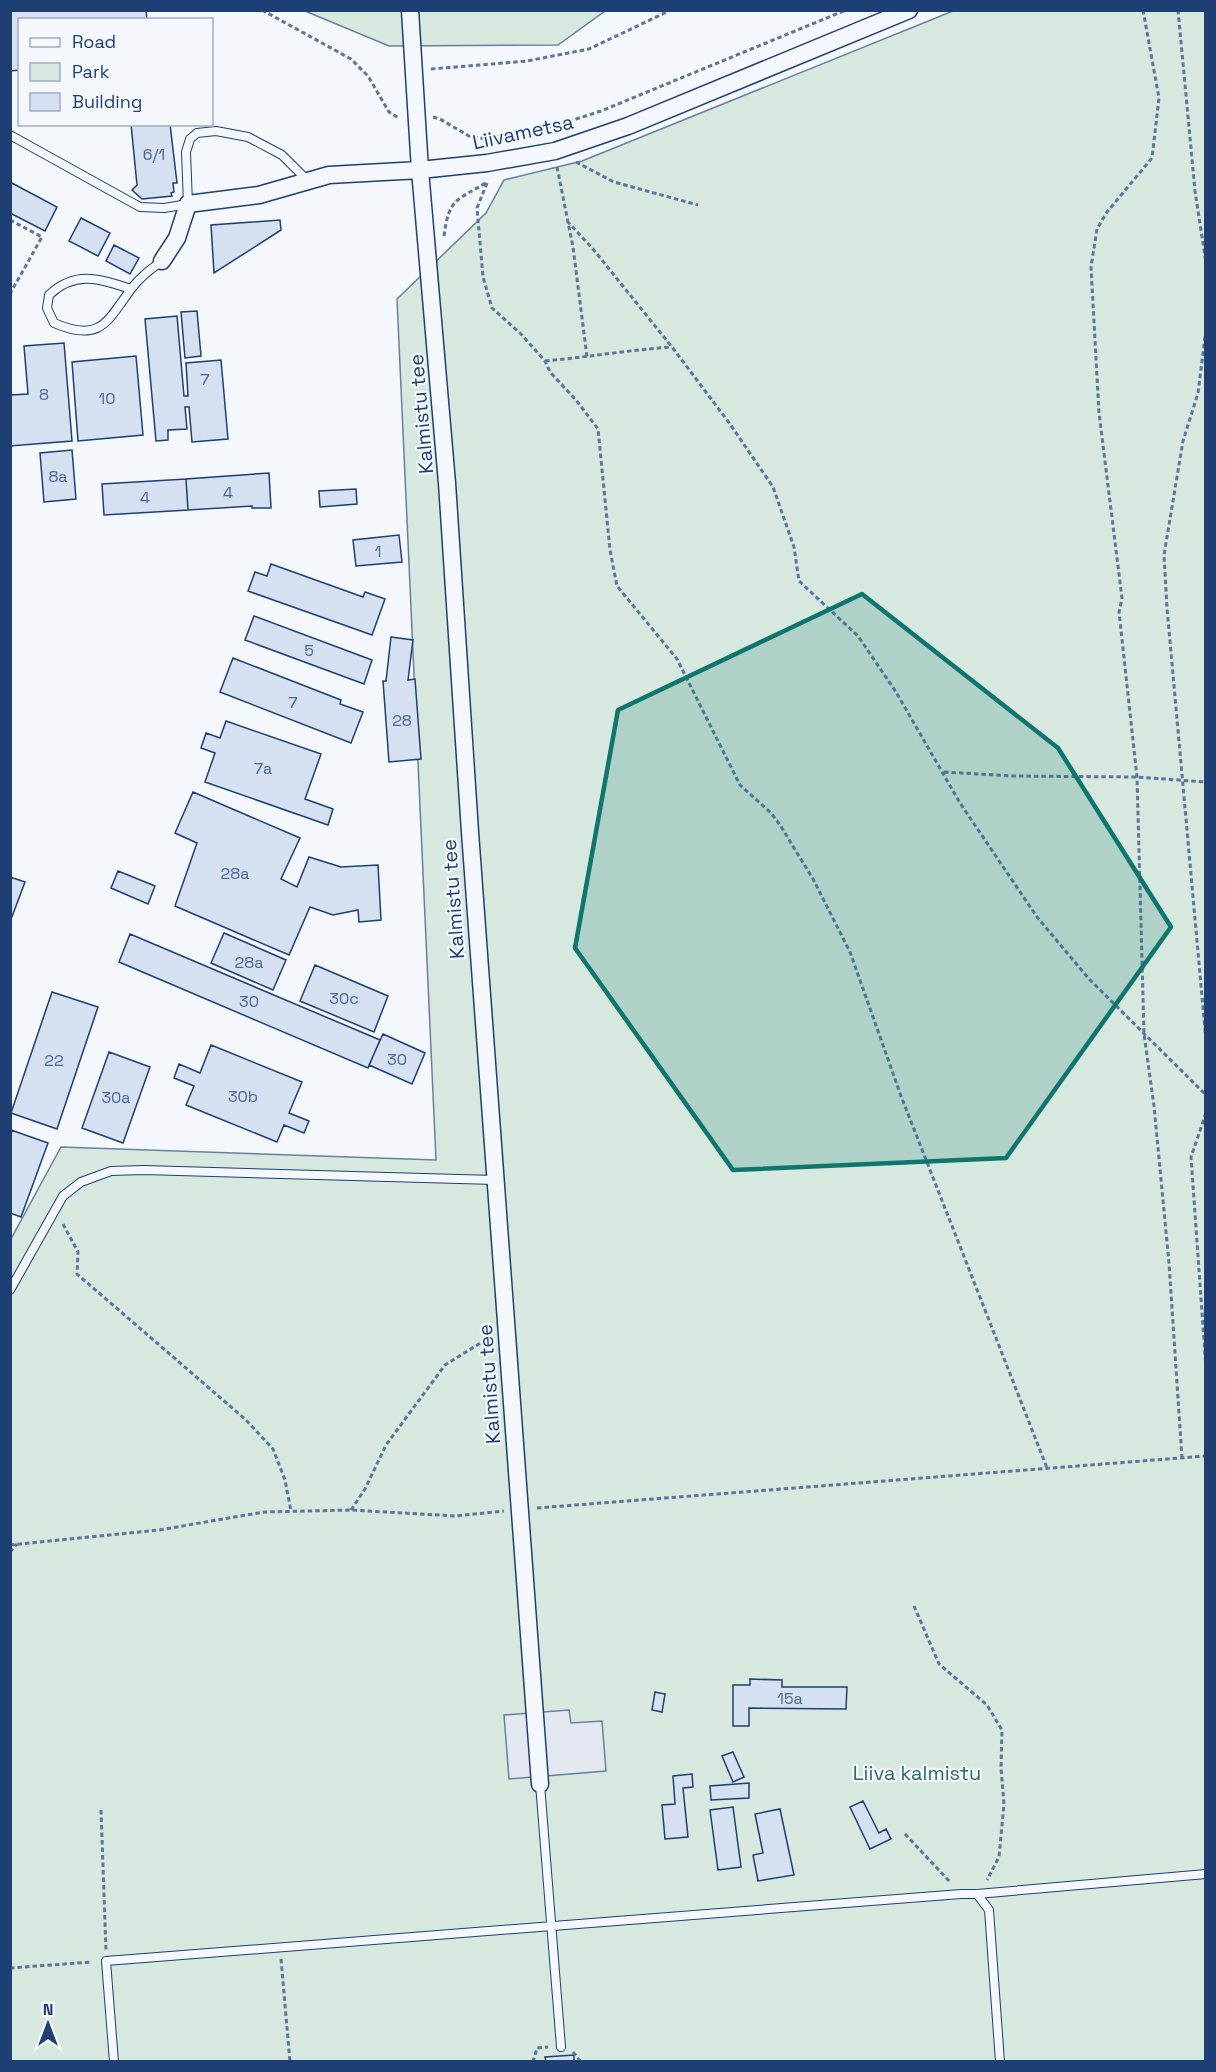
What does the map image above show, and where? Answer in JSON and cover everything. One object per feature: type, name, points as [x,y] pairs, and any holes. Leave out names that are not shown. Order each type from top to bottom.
[{"type":"street","name":"Kalmistu tee","points":[[410,10],[420,170],[447,483],[495,1180],[540,1784]]},
{"type":"street","name":"Liivametsa","points":[[188,204],[259,195],[330,175],[420,170],[487,163],[555,151],[628,126],[909,10]]},
{"type":"street","points":[[162,261],[177,238],[188,204]]},
{"type":"lane","points":[[10,135],[140,207],[188,204],[186,152],[190,139],[197,133],[216,131],[248,137],[282,155],[308,181]]},
{"type":"lane","points":[[131,289],[87,278],[70,281],[59,285],[49,295],[47,308],[54,323],[88,332],[100,327],[120,307],[141,277],[162,261]]},
{"type":"lane","points":[[10,1290],[63,1196],[81,1182],[111,1172],[144,1170],[495,1180]]},
{"type":"lane","points":[[540,1784],[561,2047]]},
{"type":"lane","points":[[114,2061],[106,1961],[977,1894],[1206,1874]]},
{"type":"lane","points":[[977,1894],[989,1910],[1000,2061]]},
{"type":"path","points":[[262,10],[351,59],[368,76],[389,112],[396,117],[440,119],[469,136],[487,139],[555,126],[601,111],[846,10]]},
{"type":"path","points":[[414,70],[527,61],[589,49],[671,10]]},
{"type":"path","points":[[1143,10],[1159,98],[1152,158],[1107,212],[1097,229],[1091,267],[1099,413],[1122,598],[1119,612],[1137,777],[1144,1034],[1154,1106],[1169,1263],[1182,1458]]},
{"type":"path","points":[[1178,10],[1195,191],[1206,263]]},
{"type":"path","points":[[487,139],[489,178],[477,207],[483,277],[492,308],[521,334],[545,361],[550,372],[576,400],[598,429],[610,550],[617,586],[677,659],[740,785],[771,813],[780,825],[813,879],[850,952],[901,1096],[1047,1468]]},
{"type":"path","points":[[555,151],[614,182],[698,205]]},
{"type":"path","points":[[555,151],[573,247],[587,357]]},
{"type":"path","points":[[428,249],[444,243],[447,216],[454,202],[487,183]]},
{"type":"path","points":[[10,220],[42,237],[11,292]]},
{"type":"path","points":[[567,221],[593,249],[672,347],[730,424],[773,487],[794,547],[799,581],[858,636],[896,692],[960,803],[1037,917],[1089,979],[1206,1095]]},
{"type":"path","points":[[1206,330],[1198,393],[1183,441],[1164,555],[1190,884],[1203,982],[1206,1041]]},
{"type":"path","points":[[545,361],[587,357],[617,351],[672,347]]},
{"type":"path","points":[[943,772],[1013,776],[1137,777],[1206,782]]},
{"type":"path","points":[[1206,1113],[1191,1157],[1206,1369]]},
{"type":"path","points":[[53,1214],[66,1226],[78,1252],[77,1274],[245,1419],[273,1449],[285,1480],[291,1511]]},
{"type":"path","points":[[351,1510],[365,1489],[386,1445],[445,1365],[506,1328]]},
{"type":"path","points":[[10,1545],[159,1530],[264,1512],[351,1510],[455,1516],[519,1509],[1206,1456]]},
{"type":"path","points":[[10,1552],[17,1544]]},
{"type":"path","points":[[914,1606],[939,1664],[987,1705],[1002,1730],[1001,1768],[1004,1804],[999,1857],[993,1871],[977,1894]]},
{"type":"path","points":[[10,1968],[106,1961],[101,1810]]},
{"type":"path","points":[[905,1834],[961,1894]]},
{"type":"path","points":[[280,1948],[290,2061]]},
{"type":"path","points":[[532,2061],[537,2048],[561,2047]]},
{"type":"highlighted area","points":[[862,594],[1058,748],[1171,927],[1006,1158],[733,1170],[575,948],[618,710]]},
{"type":"green space","points":[[305,11],[605,11],[558,45],[389,46]]},
{"type":"green space","name":"Liiva kalmistu","points":[[953,11],[1205,11],[1205,2061],[11,2062],[11,1239],[61,1147],[436,1160],[397,299],[486,213],[504,180],[582,161]]},
{"type":"shaded area","points":[[569,1710],[571,1723],[602,1721],[606,1771],[509,1779],[504,1715]]},
{"type":"building","points":[[10,10],[146,10],[147,18],[18,18],[18,70],[10,71]]},
{"type":"building","points":[[131,126],[170,126],[177,183],[173,183],[172,196],[142,199],[132,190],[137,185]]},
{"type":"building","points":[[10,182],[57,207],[45,231],[10,213]]},
{"type":"building","points":[[81,218],[110,233],[98,256],[69,241]]},
{"type":"building","points":[[280,220],[281,230],[214,273],[211,225]]},
{"type":"building","points":[[114,245],[139,258],[130,274],[106,261]]},
{"type":"building","points":[[197,311],[201,356],[185,358],[181,312]]},
{"type":"building","points":[[177,316],[184,396],[188,396],[186,363],[221,360],[228,439],[192,442],[189,407],[185,407],[187,429],[168,430],[168,440],[156,441],[145,319]]},
{"type":"building","points":[[64,343],[72,441],[10,446],[10,395],[28,394],[24,346]]},
{"type":"building","points":[[136,356],[143,435],[78,441],[72,362]]},
{"type":"building","points":[[72,450],[76,499],[44,502],[40,453]]},
{"type":"building","points":[[269,473],[271,508],[252,508],[252,506],[188,510],[186,479]]},
{"type":"building","points":[[186,479],[188,510],[104,515],[102,484]]},
{"type":"building","points":[[356,489],[357,504],[320,507],[319,491]]},
{"type":"building","points":[[399,535],[402,562],[356,566],[353,540]]},
{"type":"building","points":[[271,564],[363,597],[365,592],[385,599],[372,635],[248,591],[255,572],[267,576]]},
{"type":"building","points":[[254,616],[372,660],[364,684],[245,640]]},
{"type":"building","points":[[391,637],[413,640],[408,680],[415,679],[421,759],[389,762],[383,681],[386,681]]},
{"type":"building","points":[[233,658],[341,700],[340,704],[363,712],[351,743],[220,692]]},
{"type":"building","points":[[226,721],[321,754],[305,799],[333,809],[328,825],[205,782],[215,753],[201,748],[206,733],[220,738]]},
{"type":"building","points":[[193,792],[300,838],[281,879],[297,887],[309,857],[341,867],[378,865],[381,920],[359,922],[358,910],[333,915],[310,907],[289,955],[175,906],[197,843],[175,833]]},
{"type":"building","points":[[118,871],[155,886],[148,904],[111,888]]},
{"type":"building","points":[[10,877],[25,882],[10,922]]},
{"type":"building","points":[[224,933],[286,960],[273,990],[211,963]]},
{"type":"building","points":[[130,934],[380,1040],[368,1068],[119,962]]},
{"type":"building","points":[[315,965],[388,996],[374,1032],[300,1001]]},
{"type":"building","points":[[52,992],[98,1007],[57,1129],[11,1113]]},
{"type":"building","points":[[383,1034],[425,1053],[412,1084],[369,1065]]},
{"type":"building","points":[[211,1045],[302,1082],[289,1113],[309,1121],[304,1133],[284,1125],[277,1142],[186,1105],[194,1086],[174,1078],[179,1064],[200,1073]]},
{"type":"building","points":[[109,1052],[150,1067],[123,1143],[82,1128]]},
{"type":"building","points":[[11,1130],[48,1143],[21,1217],[10,1213]]},
{"type":"building","points":[[750,1679],[782,1680],[782,1687],[847,1687],[846,1709],[749,1708],[749,1726],[733,1726],[733,1685],[750,1685]]},
{"type":"building","points":[[655,1692],[665,1694],[662,1712],[652,1710]]},
{"type":"building","points":[[733,1752],[744,1777],[733,1782],[722,1756]]},
{"type":"building","points":[[692,1774],[693,1787],[683,1788],[688,1837],[665,1839],[662,1805],[675,1804],[673,1776]]},
{"type":"building","points":[[749,1783],[749,1798],[711,1800],[710,1786]]},
{"type":"building","points":[[863,1801],[879,1833],[886,1829],[891,1839],[870,1849],[850,1807]]},
{"type":"building","points":[[733,1807],[741,1867],[718,1870],[710,1810]]},
{"type":"building","points":[[780,1809],[794,1875],[758,1881],[753,1855],[763,1853],[755,1814]]},
{"type":"building","points":[[574,2055],[574,2062],[546,2062],[545,2057]]}]
